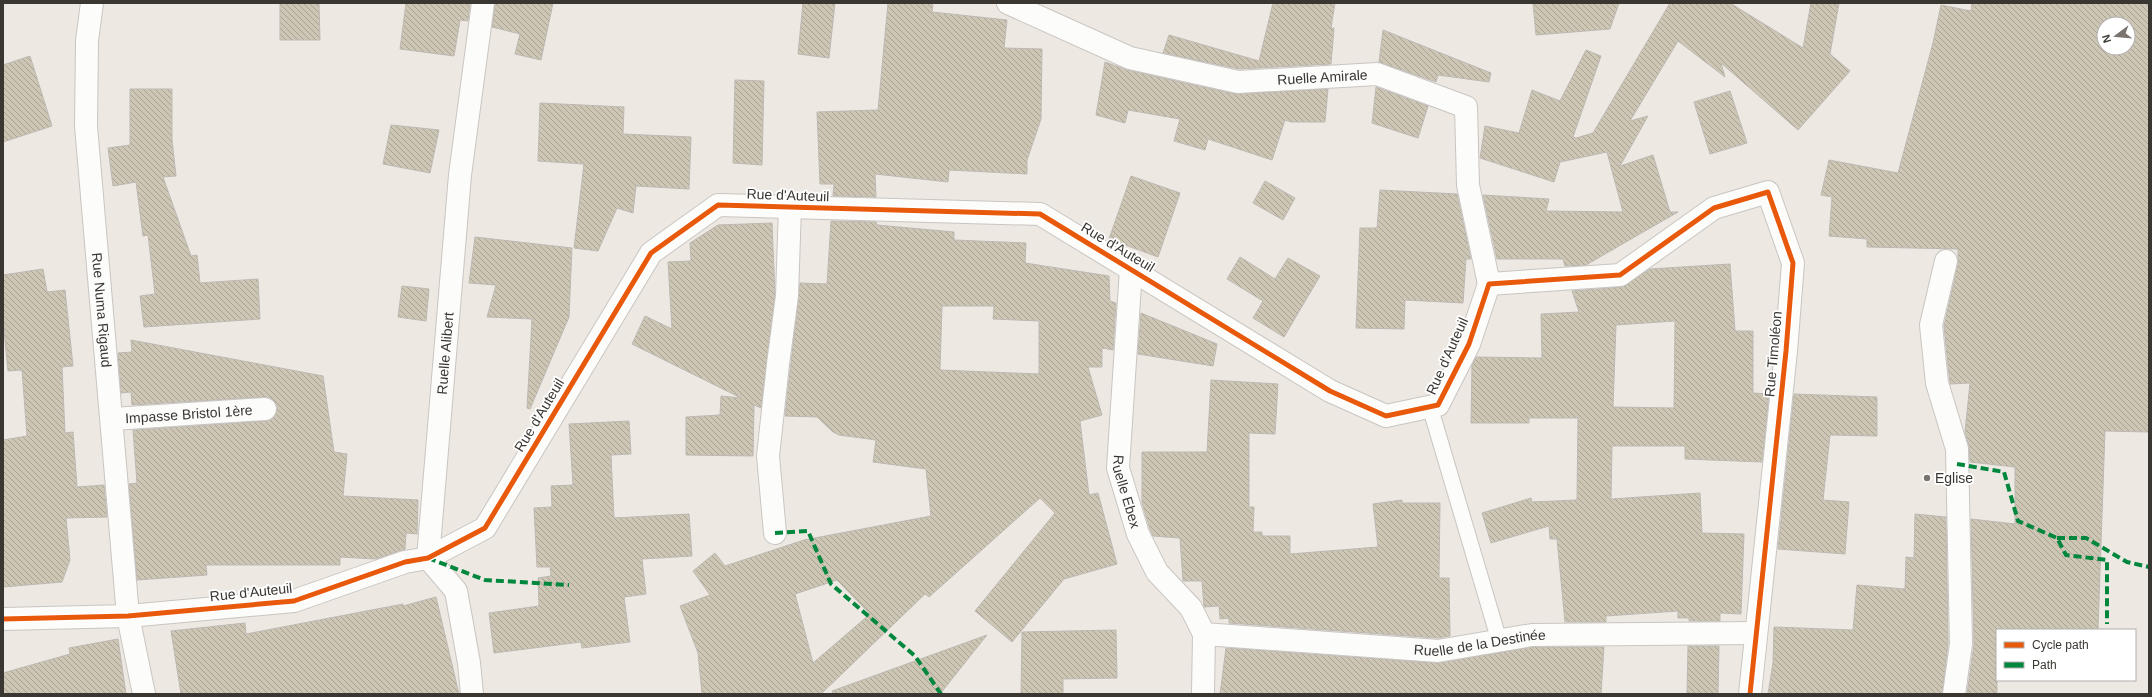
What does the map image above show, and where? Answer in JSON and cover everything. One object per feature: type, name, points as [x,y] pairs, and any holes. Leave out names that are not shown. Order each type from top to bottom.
[{"type":"street","name":"Rue Numa Rigaud","points":[[92,3],[87,41],[86,126],[113,419],[128,616],[144,694]]},
{"type":"street","name":"Ruelle Alibert","points":[[428,558],[460,175],[483,3]]},
{"type":"street","name":"Ruelle Amirale","points":[[1008,3],[1130,58],[1238,82],[1377,74],[1466,106],[1468,185],[1489,284]]},
{"type":"street","name":"Rue Timoléon","points":[[1489,284],[1620,275],[1714,208],[1768,192],[1793,263],[1786,351],[1750,694]]},
{"type":"street","name":"Rue d'Auteuil","points":[[3,619],[128,616],[294,601],[405,562],[428,558],[485,528],[651,253],[718,205],[1040,214],[1131,268],[1330,391],[1386,416],[1438,405],[1469,344],[1489,284]]},
{"type":"street","points":[[775,532],[768,456],[787,296],[790,207]]},
{"type":"street","points":[[1946,261],[1931,325],[1937,383],[1957,449],[1961,644],[1954,694]]},
{"type":"street","name":"Ruelle Ebex","points":[[1131,268],[1118,468],[1138,534],[1150,559],[1157,572],[1191,608],[1204,634],[1202,694]]},
{"type":"street","name":"Impasse Bristol 1ère","points":[[113,419],[265,409]]},
{"type":"street","points":[[428,558],[456,591],[469,663],[472,694]]},
{"type":"street","name":"Ruelle de la Destinée","points":[[1204,634],[1438,651],[1532,635],[1756,633]]},
{"type":"lane","points":[[1430,407],[1499,640]]},
{"type":"building","points":[[280,3],[319,3],[320,40],[280,40]]},
{"type":"building","points":[[406,3],[470,3],[468,21],[460,20],[454,56],[400,49]]},
{"type":"building","points":[[495,3],[553,3],[541,60],[515,54],[520,34],[492,27]]},
{"type":"building","points":[[803,3],[835,3],[829,58],[798,54]]},
{"type":"building","points":[[888,3],[933,3],[932,12],[1007,20],[1004,48],[1042,49],[1041,119],[1027,160],[1027,174],[949,170],[948,182],[875,174],[876,197],[833,196],[834,184],[820,184],[817,112],[878,110]]},
{"type":"building","points":[[1273,3],[1335,3],[1331,28],[1334,28],[1331,64],[1239,69],[1163,53],[1169,35],[1259,61]]},
{"type":"building","points":[[1533,3],[1619,3],[1610,29],[1536,35]]},
{"type":"building","points":[[1670,3],[1730,3],[1803,48],[1811,3],[1839,3],[1830,54],[1850,71],[1798,130],[1721,63],[1725,77],[1678,41],[1630,121],[1648,116],[1620,166],[1653,155],[1670,212],[1678,212],[1586,265],[1565,266],[1563,259],[1497,259],[1483,195],[1549,199],[1546,211],[1623,212],[1607,152],[1560,162],[1554,182],[1480,158],[1485,126],[1519,133],[1532,90],[1560,101],[1586,50],[1601,56],[1573,137],[1576,138],[1593,133]]},
{"type":"building","points":[[1972,3],[2149,3],[2149,432],[2105,431],[2098,629],[1996,629],[1997,694],[1967,694],[1974,644],[1971,519],[2015,524],[2015,467],[1970,462],[1969,446],[1965,432],[1970,383],[1950,384],[1944,326],[1958,264],[1958,249],[1867,247],[1867,239],[1829,236],[1832,197],[1821,195],[1829,160],[1898,173],[1933,43],[1941,5],[1971,11]]},
{"type":"building","points":[[1383,30],[1491,73],[1489,82],[1438,75],[1436,82],[1379,62]]},
{"type":"building","points":[[30,56],[52,126],[3,142],[3,65]]},
{"type":"building","points":[[1105,62],[1127,70],[1235,94],[1328,89],[1325,122],[1291,122],[1285,120],[1272,160],[1208,139],[1205,150],[1174,141],[1180,119],[1128,110],[1125,123],[1096,115]]},
{"type":"building","points":[[735,80],[764,81],[762,165],[733,163]]},
{"type":"building","points":[[1376,87],[1428,106],[1418,138],[1372,123]]},
{"type":"building","points":[[130,89],[172,89],[172,140],[176,176],[163,177],[191,256],[197,255],[200,283],[258,279],[260,319],[144,327],[140,296],[155,294],[148,235],[143,236],[136,182],[113,186],[108,148],[130,145]]},
{"type":"building","points":[[1730,91],[1747,143],[1710,154],[1694,102]]},
{"type":"building","points":[[540,103],[624,107],[623,134],[691,137],[689,189],[636,186],[633,213],[617,208],[598,251],[574,248],[584,164],[538,161]]},
{"type":"building","points":[[391,125],[439,130],[430,173],[383,164]]},
{"type":"building","points":[[1131,176],[1180,193],[1158,257],[1109,239]]},
{"type":"building","points":[[1265,181],[1295,198],[1283,220],[1253,203]]},
{"type":"building","points":[[1380,190],[1457,194],[1471,259],[1466,259],[1463,303],[1405,300],[1404,329],[1356,328],[1360,228],[1377,228]]},
{"type":"building","points":[[831,221],[876,222],[877,225],[954,232],[954,240],[1026,243],[1025,263],[1109,276],[1110,301],[1116,303],[1113,350],[1102,348],[1102,367],[1088,367],[1102,415],[1080,421],[1089,495],[1098,493],[1117,564],[1064,579],[1012,642],[975,611],[1055,513],[1040,498],[929,597],[925,594],[821,694],[702,694],[698,653],[680,606],[710,595],[693,571],[715,553],[725,566],[804,540],[931,516],[926,469],[873,462],[876,440],[839,435],[833,432],[817,417],[785,416],[800,283],[827,284]],"holes":[[[942,306],[994,306],[993,319],[1039,321],[1039,374],[940,370]],[[837,580],[870,614],[813,663],[795,594]]]},
{"type":"building","points":[[772,223],[775,295],[761,408],[754,405],[753,456],[686,455],[686,417],[720,415],[721,396],[741,398],[632,344],[645,316],[672,329],[668,262],[691,261],[690,243],[718,225]]},
{"type":"building","points":[[475,237],[572,248],[569,317],[530,409],[527,408],[532,319],[487,317],[496,285],[469,283]]},
{"type":"building","points":[[1240,257],[1275,279],[1288,258],[1320,276],[1284,337],[1253,318],[1263,301],[1227,279]]},
{"type":"building","points":[[1730,264],[1735,331],[1753,331],[1753,393],[1769,394],[1762,462],[1685,459],[1685,446],[1612,446],[1611,499],[1700,493],[1702,533],[1744,534],[1741,614],[1720,613],[1720,621],[1689,621],[1689,618],[1678,618],[1678,611],[1606,616],[1606,622],[1565,622],[1557,539],[1550,539],[1549,526],[1491,543],[1482,513],[1531,498],[1532,502],[1577,500],[1578,418],[1529,418],[1529,423],[1471,423],[1472,365],[1476,357],[1542,358],[1541,314],[1579,312],[1572,291],[1621,287],[1650,269]],"holes":[[[1675,321],[1674,408],[1613,407],[1616,325]]]},
{"type":"building","points":[[43,269],[47,292],[65,290],[73,366],[62,367],[65,433],[73,432],[77,487],[104,485],[107,517],[66,518],[70,560],[62,582],[3,587],[3,440],[27,436],[22,370],[8,371],[3,320],[3,275]]},
{"type":"building","points":[[402,286],[429,289],[426,321],[398,317]]},
{"type":"building","points":[[1141,313],[1217,344],[1213,366],[1138,354]]},
{"type":"building","points":[[131,340],[323,376],[334,452],[347,454],[343,496],[418,500],[417,534],[406,533],[405,549],[376,559],[340,557],[340,565],[206,565],[207,575],[137,580],[129,484],[137,483],[133,430],[266,421],[272,419],[277,409],[275,402],[270,398],[264,397],[132,405],[131,392],[121,393],[118,353],[132,352]]},
{"type":"building","points":[[1211,380],[1278,384],[1275,434],[1249,433],[1249,507],[1254,507],[1253,532],[1262,532],[1262,536],[1290,536],[1290,554],[1378,547],[1373,504],[1402,500],[1402,503],[1440,503],[1439,578],[1449,578],[1450,636],[1437,638],[1229,623],[1229,618],[1220,619],[1219,606],[1204,607],[1202,581],[1183,581],[1180,538],[1153,536],[1150,529],[1142,503],[1142,452],[1207,452]]},
{"type":"building","points":[[1794,394],[1877,397],[1877,436],[1830,435],[1823,500],[1849,502],[1845,554],[1778,549]]},
{"type":"building","points":[[629,421],[631,454],[611,455],[614,518],[689,514],[692,556],[642,559],[646,594],[624,597],[630,642],[582,648],[581,642],[494,653],[489,613],[539,606],[538,578],[551,576],[550,567],[537,567],[534,508],[552,507],[551,486],[573,485],[569,424]]},
{"type":"building","points":[[1915,514],[1946,517],[1948,643],[1942,694],[1768,694],[1773,663],[1774,627],[1853,630],[1857,585],[1905,589],[1906,557],[1914,558]]},
{"type":"building","points":[[436,597],[459,694],[181,694],[171,631],[245,623],[246,634],[403,604],[403,606]]},
{"type":"building","points":[[1116,630],[1117,678],[1063,679],[1063,694],[1021,694],[1022,632]]},
{"type":"building","points":[[987,635],[940,694],[833,694],[832,691]]},
{"type":"building","points":[[118,639],[126,694],[3,694],[3,673],[70,654],[69,648]]},
{"type":"building","points":[[1688,646],[1719,646],[1718,694],[1687,694]]},
{"type":"building","points":[[1533,647],[1604,647],[1601,694],[1220,694],[1226,648],[1437,663]]},
{"type":"marked path","points":[[1957,464],[2004,472],[2018,521],[2057,538],[2066,555],[2107,560],[2107,624]]},
{"type":"marked path","points":[[775,533],[808,531],[831,584],[915,656],[941,694]]},
{"type":"marked path","points":[[2057,538],[2086,538],[2127,562],[2149,567]]},
{"type":"marked path","points":[[428,558],[485,580],[569,585]]},
{"type":"cycle path","points":[[3,619],[128,616],[294,601],[405,562],[428,558],[485,528],[651,253],[718,205],[1040,214],[1330,391],[1386,416],[1438,405],[1469,344],[1489,284],[1620,275],[1714,208],[1768,192],[1793,263],[1786,351],[1750,694]]},
{"type":"place","name":"Eglise","points":[[1927,478]]}]
